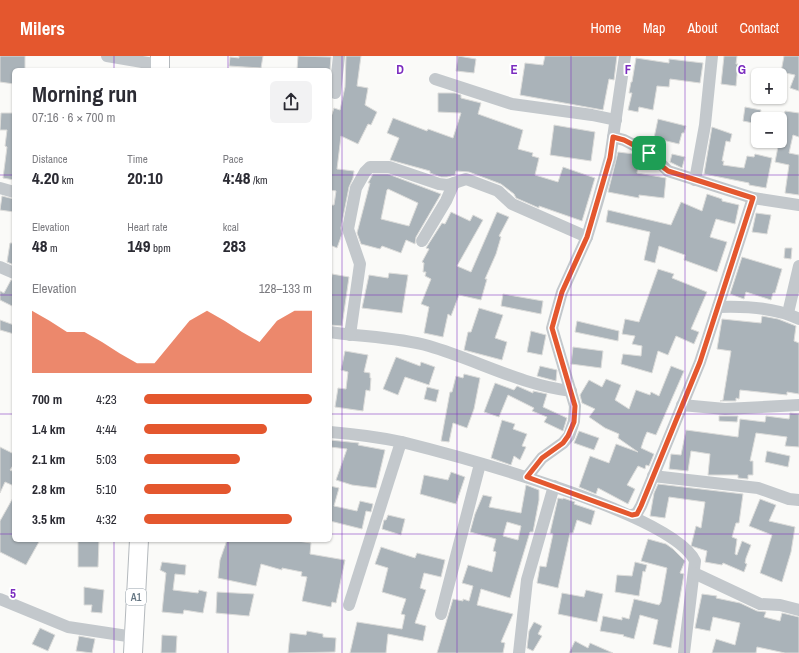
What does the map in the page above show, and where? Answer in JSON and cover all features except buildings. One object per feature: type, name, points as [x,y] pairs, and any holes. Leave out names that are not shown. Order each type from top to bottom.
[{"type":"highway","name":"A1","points":[[134,645],[139,542]]},
{"type":"street","points":[[107,56],[160,64]]},
{"type":"street","points":[[335,93],[339,56]]},
{"type":"street","points":[[527,477],[542,458],[563,443],[574,422],[575,406],[552,328],[562,292],[587,237],[610,158],[625,56]]},
{"type":"street","points":[[695,180],[705,125],[712,56]]},
{"type":"street","points":[[435,80],[512,104],[592,115],[616,120]]},
{"type":"street","points":[[613,137],[624,140],[649,153],[653,159],[668,171],[753,198],[799,205]]},
{"type":"street","points":[[350,335],[360,264],[348,229],[356,188],[370,166],[379,166],[438,184],[454,184],[466,179],[498,191],[512,204],[587,237]]},
{"type":"street","points":[[422,241],[446,201],[454,184]]},
{"type":"street","points":[[0,188],[12,191]]},
{"type":"street","points":[[632,515],[637,514],[700,362],[753,198]]},
{"type":"street","points":[[788,313],[799,266]]},
{"type":"street","points":[[0,267],[12,272]]},
{"type":"street","points":[[718,307],[738,306],[788,313],[799,319]]},
{"type":"street","points":[[332,332],[413,342],[447,352],[510,376],[571,391]]},
{"type":"street","points":[[682,405],[725,409],[799,405]]},
{"type":"street","points":[[332,432],[401,442],[527,477],[632,515],[691,553],[695,561],[684,653]]},
{"type":"street","points":[[349,605],[401,442]]},
{"type":"street","points":[[441,614],[480,464]]},
{"type":"street","points":[[653,476],[758,488],[789,499],[799,500]]},
{"type":"street","points":[[519,653],[527,580],[554,486]]},
{"type":"street","points":[[694,573],[760,604],[799,610]]},
{"type":"street","points":[[0,599],[68,628],[134,645]]},
{"type":"route","points":[[613,137],[624,140],[649,153],[653,159],[668,171],[753,198],[700,362],[641,506],[637,514],[632,515],[527,477],[542,458],[563,443],[574,422],[575,406],[557,351],[552,328],[554,314],[562,292],[587,237],[610,158],[613,137]]}]
